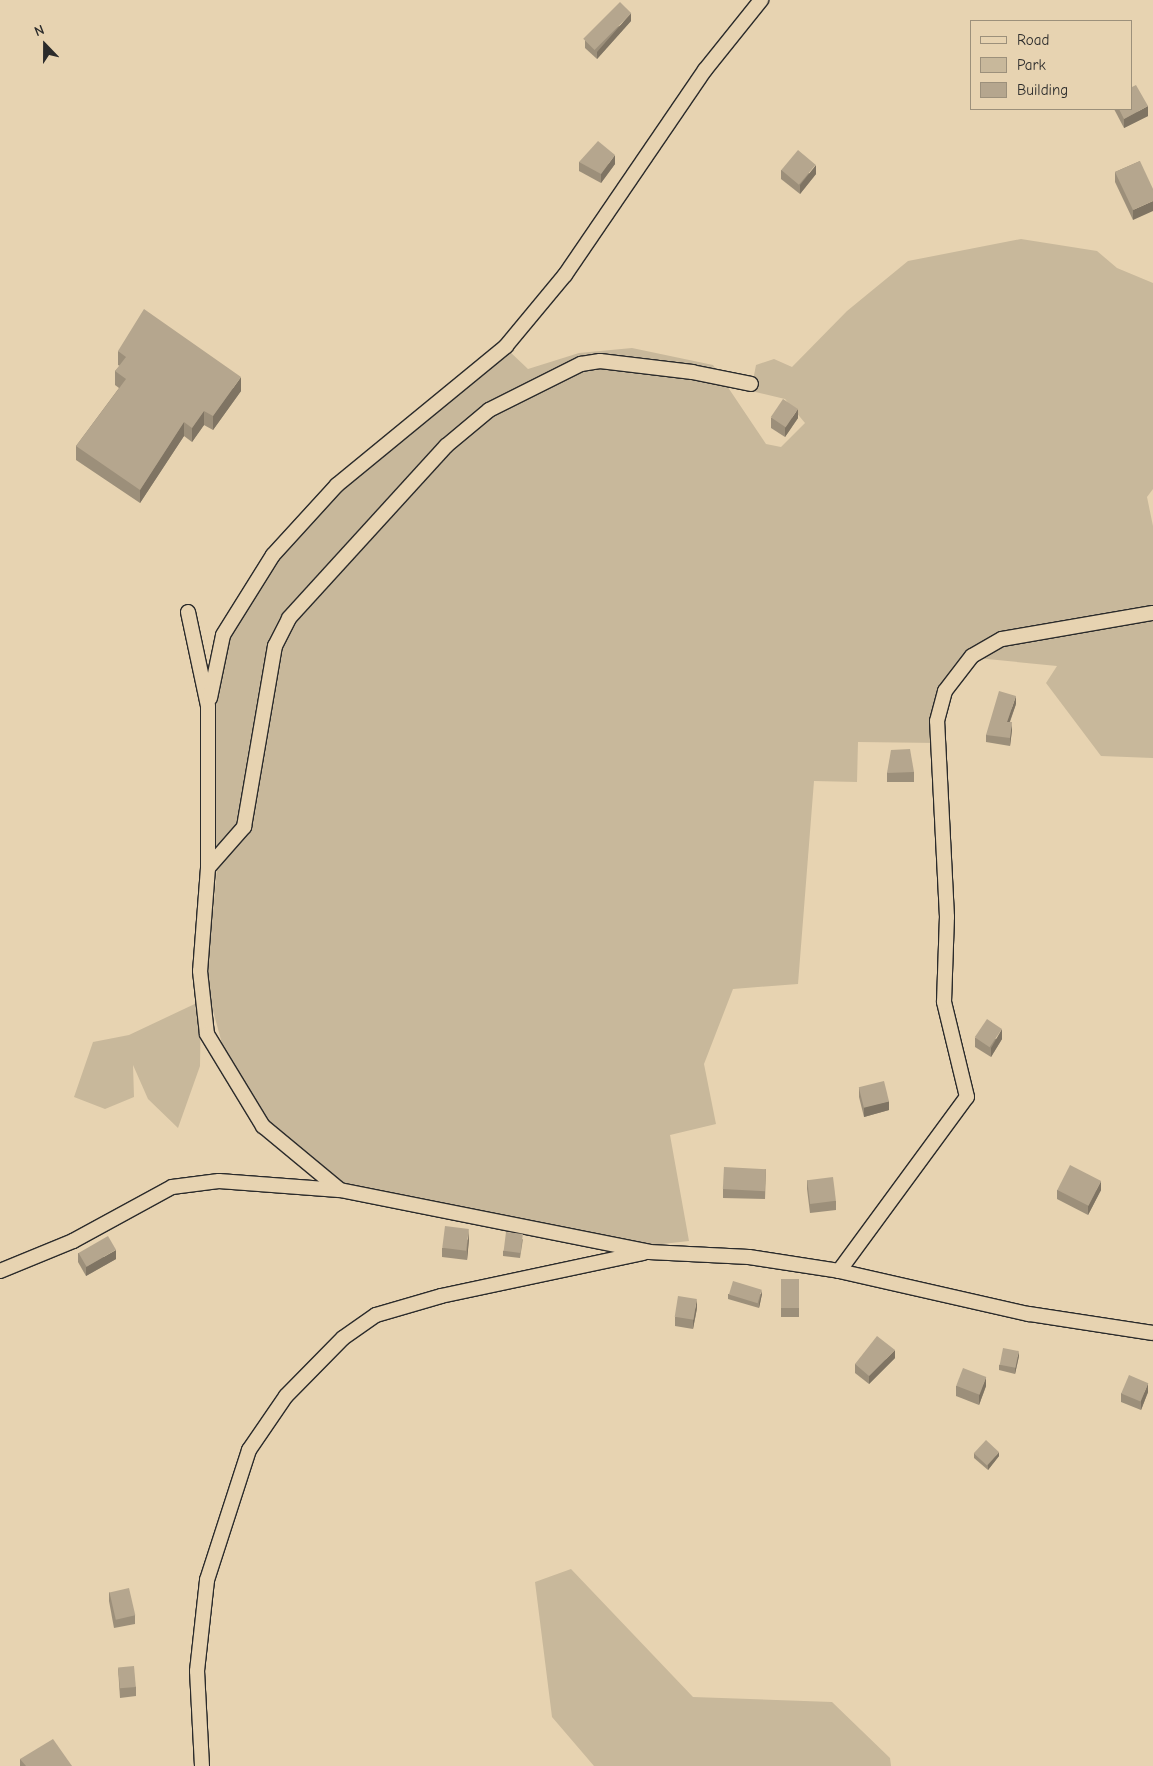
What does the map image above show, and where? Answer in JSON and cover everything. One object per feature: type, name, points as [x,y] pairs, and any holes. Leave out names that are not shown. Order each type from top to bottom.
[{"type":"street","points":[[208,706],[223,636],[273,555],[337,485],[506,346],[565,275],[705,70],[761,0]]},
{"type":"street","points":[[208,868],[244,827],[275,646],[289,618],[446,446],[489,410],[581,364],[600,361],[683,371],[751,384]]},
{"type":"street","points":[[188,612],[208,706],[208,868],[200,970],[207,1034],[263,1126],[340,1190]]},
{"type":"street","points":[[839,1271],[967,1098],[944,1002],[947,917],[937,721],[945,691],[972,656],[1002,639],[1153,613]]},
{"type":"street","points":[[0,1271],[73,1241],[172,1187],[219,1181],[340,1190],[649,1252],[749,1258],[839,1271],[1029,1314],[1153,1333]]},
{"type":"street","points":[[202,1766],[197,1671],[207,1580],[249,1450],[286,1396],[343,1338],[376,1315],[440,1296],[649,1252]]},
{"type":"green space","points":[[1021,239],[1097,251],[1117,268],[1153,283],[1153,489],[1147,497],[1153,526],[1153,758],[1101,756],[1046,683],[1057,666],[977,658],[949,695],[938,743],[858,742],[857,782],[814,781],[798,984],[733,989],[704,1064],[716,1124],[670,1135],[689,1241],[653,1245],[347,1185],[276,1136],[233,1084],[206,985],[217,869],[209,708],[223,638],[274,556],[338,486],[506,348],[528,369],[579,353],[632,348],[713,365],[766,444],[781,447],[805,423],[785,399],[751,391],[756,365],[774,359],[792,367],[847,311],[908,261]]},
{"type":"green space","points":[[201,1001],[200,1066],[178,1128],[148,1099],[133,1065],[134,1097],[105,1109],[74,1097],[93,1042],[129,1035]]},
{"type":"green space","points":[[571,1569],[693,1697],[832,1702],[890,1758],[891,1766],[594,1766],[552,1717],[535,1582]]},
{"type":"building","points":[[620,2],[631,13],[595,50],[583,39]]},
{"type":"building","points":[[1136,85],[1148,106],[1124,119],[1120,110],[1133,110],[1133,86]]},
{"type":"building","points":[[598,141],[615,155],[601,174],[579,162]]},
{"type":"building","points":[[798,150],[816,165],[799,185],[781,170]]},
{"type":"building","points":[[1140,161],[1153,189],[1153,201],[1133,210],[1115,172]]},
{"type":"building","points":[[144,309],[241,377],[213,416],[204,411],[192,428],[184,422],[140,490],[76,446],[126,379],[115,371],[126,357],[118,351]]},
{"type":"building","points":[[783,399],[798,409],[786,427],[771,417]]},
{"type":"building","points":[[999,691],[1016,696],[1007,722],[1012,722],[1010,738],[986,735]]},
{"type":"building","points":[[910,749],[914,772],[887,773],[891,750]]},
{"type":"building","points":[[987,1019],[1002,1029],[990,1047],[975,1037]]},
{"type":"building","points":[[884,1081],[889,1101],[864,1108],[859,1087]]},
{"type":"building","points":[[1070,1165],[1101,1181],[1088,1206],[1057,1190]]},
{"type":"building","points":[[724,1167],[766,1169],[765,1191],[723,1189]]},
{"type":"building","points":[[833,1177],[836,1201],[810,1204],[807,1180]]},
{"type":"building","points":[[445,1226],[469,1229],[466,1251],[442,1248]]},
{"type":"building","points":[[506,1232],[523,1234],[521,1253],[504,1251]]},
{"type":"building","points":[[108,1236],[116,1250],[87,1267],[79,1253]]},
{"type":"building","points":[[781,1279],[799,1279],[799,1308],[781,1308]]},
{"type":"building","points":[[733,1281],[762,1290],[758,1303],[729,1294]]},
{"type":"building","points":[[678,1296],[697,1299],[693,1320],[675,1317]]},
{"type":"building","points":[[877,1336],[895,1350],[869,1376],[855,1364]]},
{"type":"building","points":[[1003,1348],[1019,1351],[1015,1368],[1000,1365]]},
{"type":"building","points":[[963,1368],[986,1377],[980,1395],[956,1386]]},
{"type":"building","points":[[1129,1375],[1148,1383],[1141,1402],[1121,1393]]},
{"type":"building","points":[[986,1440],[999,1452],[987,1465],[974,1453]]},
{"type":"building","points":[[129,1588],[135,1615],[116,1620],[110,1592]]},
{"type":"building","points":[[134,1666],[136,1687],[120,1688],[118,1667]]},
{"type":"building","points":[[53,1739],[72,1766],[26,1766],[20,1759]]}]
